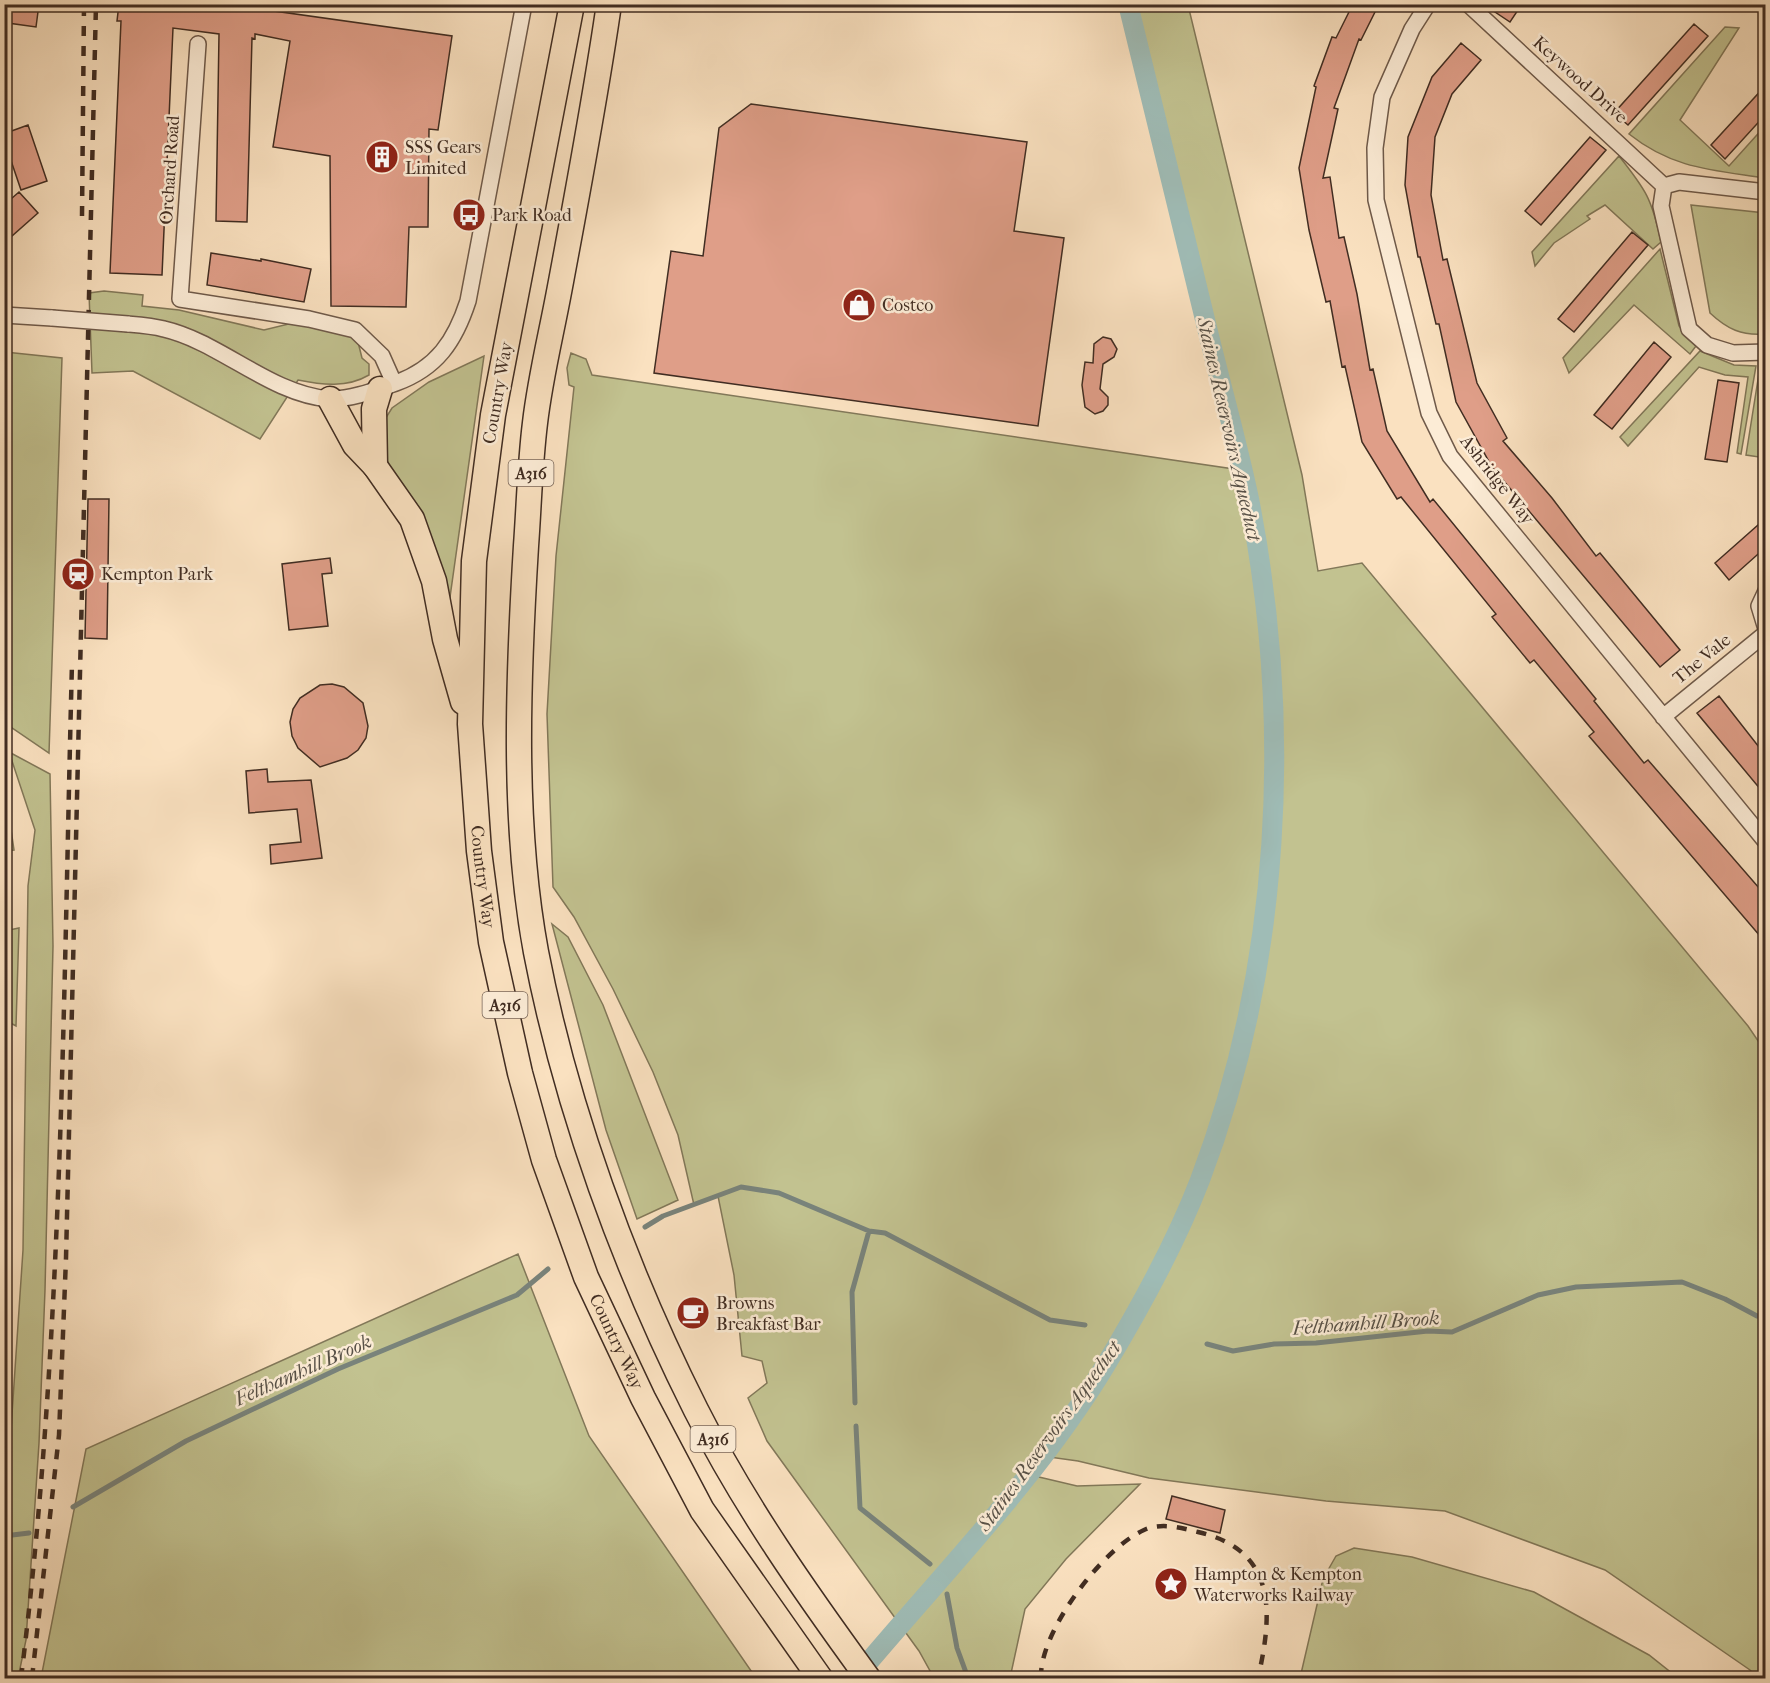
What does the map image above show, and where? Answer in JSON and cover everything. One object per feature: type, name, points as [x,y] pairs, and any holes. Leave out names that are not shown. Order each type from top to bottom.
[{"type":"highway","name":"Country Way","points":[[572,4],[493,415],[474,561],[470,724],[479,851],[491,942],[526,1095],[544,1160],[586,1277],[638,1388],[702,1510],[820,1678]]},
{"type":"highway","name":"A316","points":[[609,4],[597,86],[535,421],[524,583],[520,745],[525,866],[536,950],[558,1049],[578,1119],[626,1254],[696,1410],[764,1526],[821,1613],[868,1678]]},
{"type":"highway","name":"A316","points":[[597,86],[619,4]]},
{"type":"highway","points":[[375,466],[374,409],[387,386]]},
{"type":"highway","points":[[330,399],[356,445],[375,466],[412,519],[434,581],[445,639],[470,724]]},
{"type":"street","points":[[4,315],[165,329],[282,385],[304,394],[330,399],[387,386],[432,363],[452,342],[468,301],[524,4]]},
{"type":"street","name":"Ashridge Way","points":[[1428,4],[1412,29],[1382,97],[1375,148],[1376,200],[1429,413],[1450,456],[1766,842]]},
{"type":"street","name":"Keywood Drive","points":[[1468,4],[1664,186]]},
{"type":"street","name":"Orchard Road","points":[[198,44],[180,299],[309,319],[355,330],[382,356],[387,386]]},
{"type":"street","points":[[1766,192],[1679,183],[1664,186],[1661,206],[1689,329],[1707,345],[1733,354],[1766,352]]},
{"type":"street","name":"The Vale","points":[[1663,717],[1766,631],[1760,606],[1766,591]]},
{"type":"green space","points":[[1128,5],[1188,5],[1302,475],[1318,571],[1362,563],[1748,1026],[1765,1051],[1765,1678],[1758,1678],[1750,1670],[1605,1570],[1445,1511],[1326,1501],[1149,1478],[1078,1461],[1035,1455],[1022,1473],[1077,1486],[1140,1484],[1066,1559],[1025,1609],[1010,1678],[934,1678],[919,1651],[767,1441],[748,1398],[767,1383],[762,1361],[742,1356],[734,1275],[718,1196],[694,1205],[678,1135],[653,1072],[613,989],[574,917],[553,887],[547,714],[556,556],[574,387],[569,385],[567,368],[571,353],[586,359],[592,375],[1241,470]]},
{"type":"green space","points":[[1725,27],[1739,28],[1680,120],[1729,166],[1765,126],[1765,178],[1711,170],[1678,161],[1661,155],[1629,134]]},
{"type":"green space","points":[[1619,156],[1647,196],[1661,242],[1653,249],[1605,205],[1587,216],[1590,219],[1554,243],[1535,266],[1532,252]]},
{"type":"green space","points":[[1691,205],[1765,213],[1765,334],[1749,334],[1735,330],[1710,313]]},
{"type":"green space","points":[[1660,249],[1679,326],[1696,346],[1690,354],[1634,305],[1569,373],[1563,358]]},
{"type":"green space","points":[[104,291],[143,295],[142,306],[179,310],[264,330],[309,319],[355,330],[362,358],[369,364],[369,375],[343,384],[298,380],[260,439],[133,371],[92,373],[89,293]]},
{"type":"green space","points":[[1700,351],[1734,365],[1756,366],[1741,454],[1737,453],[1748,377],[1725,375],[1699,367],[1628,446],[1620,437]]},
{"type":"green space","points":[[5,352],[62,358],[49,753],[5,723],[9,461],[4,442]]},
{"type":"green space","points":[[484,356],[450,597],[416,511],[384,458],[382,424],[392,408],[429,382]]},
{"type":"green space","points":[[1765,366],[1765,427],[1759,457],[1746,455],[1760,367]]},
{"type":"green space","points":[[9,752],[50,774],[53,946],[39,1443],[26,1640],[18,1678],[5,1678],[4,1462],[9,1459],[23,1250],[28,886],[35,830]]},
{"type":"green space","points":[[5,788],[14,850],[4,851]]},
{"type":"green space","points":[[552,924],[568,937],[603,1005],[678,1200],[637,1219],[606,1130]]},
{"type":"green space","points":[[19,928],[16,1026],[5,1020],[4,931]]},
{"type":"green space","points":[[518,1254],[589,1436],[756,1678],[41,1678],[86,1449]]},
{"type":"green space","points":[[1354,1548],[1412,1557],[1534,1592],[1649,1655],[1678,1678],[1300,1678],[1323,1579],[1336,1556]]},
{"type":"building","points":[[11,4],[39,4],[36,27],[8,23]]},
{"type":"building","name":"SSS Gears Limited","points":[[119,4],[261,4],[260,9],[452,36],[438,130],[429,129],[428,227],[409,227],[406,307],[331,306],[330,156],[273,147],[290,41],[255,34],[255,39],[252,38],[247,222],[216,221],[219,34],[173,28],[162,275],[110,273],[121,21],[117,21]]},
{"type":"building","points":[[1353,4],[1379,4],[1361,40],[1359,39],[1334,108],[1338,109],[1323,178],[1330,177],[1339,238],[1344,237],[1357,294],[1370,370],[1373,369],[1387,431],[1430,502],[1433,499],[1596,699],[1594,701],[1644,763],[1648,760],[1766,896],[1766,943],[1589,736],[1594,732],[1534,660],[1530,663],[1492,617],[1496,614],[1401,497],[1397,499],[1362,442],[1345,366],[1342,367],[1330,301],[1326,302],[1309,230],[1299,168],[1316,87],[1314,86],[1332,37],[1336,38]]},
{"type":"building","points":[[1483,4],[1522,4],[1510,22]]},
{"type":"building","points":[[1694,24],[1708,36],[1628,125],[1614,113]]},
{"type":"building","points":[[1461,43],[1481,60],[1452,94],[1435,137],[1431,195],[1443,260],[1447,259],[1477,383],[1507,438],[1503,441],[1552,498],[1596,556],[1600,553],[1680,650],[1660,667],[1492,467],[1456,402],[1439,324],[1436,324],[1420,257],[1418,257],[1405,185],[1408,137],[1432,77]]},
{"type":"building","points":[[1766,85],[1766,114],[1725,159],[1711,145]]},
{"type":"building","name":"Costco","points":[[751,104],[1027,142],[1014,231],[1064,238],[1038,426],[654,373],[671,251],[703,256],[719,128]]},
{"type":"building","points":[[28,125],[47,181],[21,190],[5,143],[9,142],[6,133]]},
{"type":"building","points":[[1590,137],[1606,150],[1541,225],[1525,211]]},
{"type":"building","points":[[19,192],[38,213],[4,243],[4,205]]},
{"type":"building","points":[[1632,232],[1648,245],[1574,332],[1558,319]]},
{"type":"building","points":[[211,253],[261,261],[261,259],[311,269],[304,302],[207,285]]},
{"type":"building","points":[[1103,337],[1111,339],[1117,349],[1114,357],[1103,364],[1100,389],[1108,397],[1108,405],[1103,411],[1095,414],[1085,407],[1082,385],[1085,362],[1093,363],[1094,344]]},
{"type":"building","points":[[1654,342],[1671,357],[1612,429],[1594,415]]},
{"type":"building","points":[[1718,380],[1739,383],[1727,462],[1705,459]]},
{"type":"building","name":"Kempton Park","points":[[88,499],[109,499],[107,639],[85,638]]},
{"type":"building","points":[[1758,525],[1766,533],[1766,547],[1729,580],[1715,563]]},
{"type":"building","points":[[330,558],[332,573],[322,574],[328,626],[289,630],[282,564]]},
{"type":"building","points":[[332,684],[344,687],[363,703],[368,726],[366,738],[358,750],[347,758],[320,767],[298,748],[292,736],[290,722],[293,709],[300,698],[320,685]]},
{"type":"building","points":[[1719,696],[1766,756],[1766,796],[1697,713]]},
{"type":"building","points":[[267,769],[268,782],[311,780],[322,858],[271,864],[270,845],[301,842],[297,809],[249,813],[246,771]]},
{"type":"building","points":[[1172,1496],[1225,1510],[1220,1533],[1166,1519]]},
{"type":"waterway","name":"Staines Reservoirs Aqueduct","points":[[855,1678],[986,1527],[1049,1449],[1105,1366],[1144,1299],[1200,1180],[1227,1099],[1248,1015],[1263,930],[1271,844],[1274,757],[1271,670],[1263,584],[1240,459],[1128,4]]},
{"type":"waterway","name":"Felthamhill Brook","points":[[645,1227],[663,1216],[741,1187],[779,1193],[869,1231],[885,1233],[1050,1320],[1085,1325]]},
{"type":"waterway","points":[[855,1403],[852,1292],[869,1231]]},
{"type":"waterway","name":"Felthamhill Brook","points":[[73,1507],[186,1441],[338,1369],[517,1295],[548,1269]]},
{"type":"waterway","name":"Felthamhill Brook","points":[[1207,1344],[1233,1351],[1274,1344],[1316,1343],[1428,1331],[1452,1332],[1538,1295],[1576,1287],[1682,1282],[1725,1299],[1757,1316],[1766,1317]]},
{"type":"waterway","points":[[856,1426],[860,1508],[930,1564]]},
{"type":"waterway","name":"Felthamhill Brook","points":[[4,1536],[29,1533]]},
{"type":"waterway","points":[[947,1594],[957,1648],[968,1678]]},
{"type":"railway","points":[[82,216],[84,4]]},
{"type":"railway","points":[[32,1678],[59,1435],[66,1258],[96,4]]},
{"type":"railway","points":[[21,1678],[35,1552],[53,1299],[63,1045],[72,663]]},
{"type":"railway","points":[[1041,1678],[1043,1659],[1050,1638],[1076,1594],[1110,1554],[1144,1530],[1158,1526],[1198,1532],[1224,1541],[1243,1553],[1256,1569],[1263,1587],[1266,1608],[1266,1630],[1258,1678]]},
{"type":"place","name":"SSS Gears Limited","points":[[382,157]]},
{"type":"place","name":"Park Road","points":[[469,215]]},
{"type":"place","name":"Costco","points":[[859,305]]},
{"type":"place","name":"Kempton Park","points":[[78,574]]},
{"type":"place","name":"Browns Breakfast Bar","points":[[693,1313]]},
{"type":"place","name":"Hampton & Kempton Waterworks Railway","points":[[1171,1584]]}]
